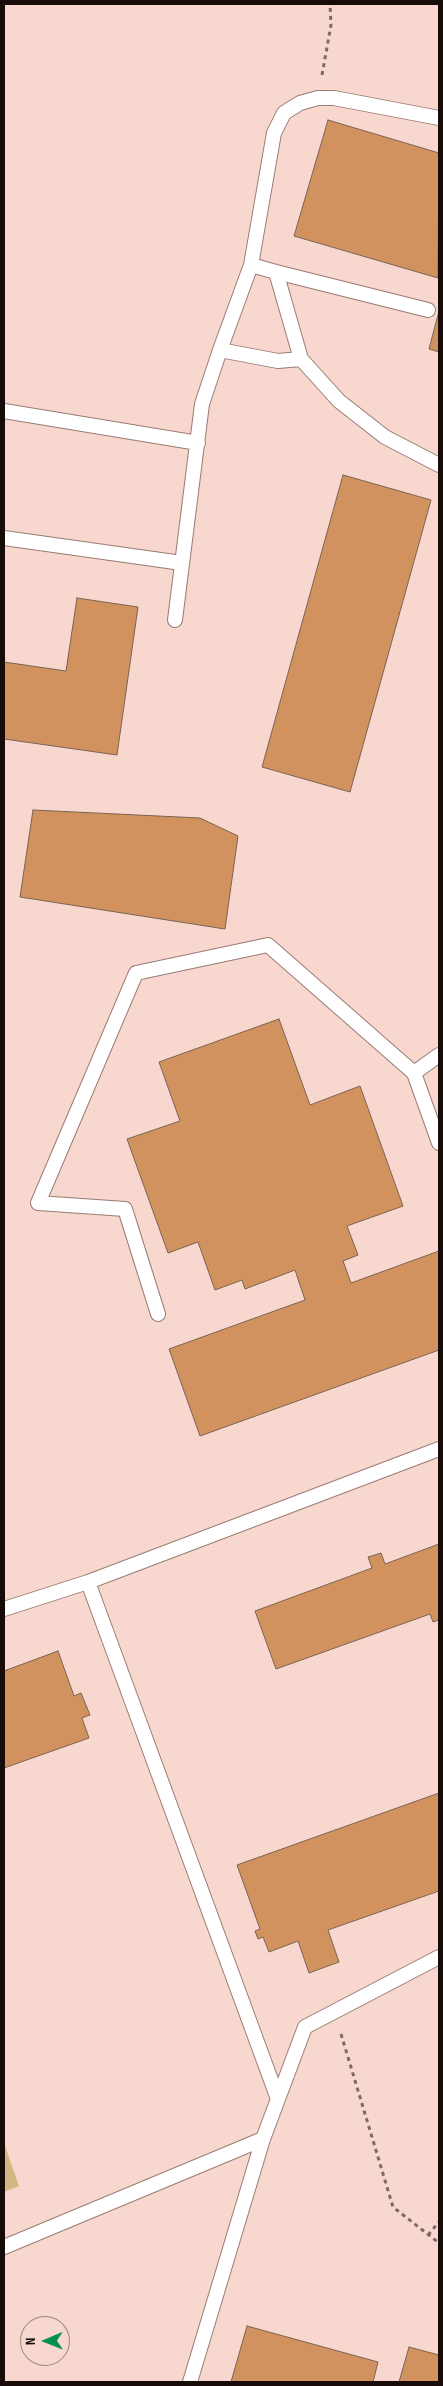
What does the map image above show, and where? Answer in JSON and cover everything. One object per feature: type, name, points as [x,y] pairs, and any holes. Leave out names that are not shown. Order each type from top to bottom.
[{"type":"lane","points":[[175,620],[202,404],[251,264],[274,132],[284,113],[300,103],[318,98],[334,98],[439,118]]},
{"type":"lane","points":[[251,264],[428,310]]},
{"type":"lane","points":[[276,272],[301,359],[339,401],[385,437],[439,465]]},
{"type":"lane","points":[[220,350],[278,361],[301,359]]},
{"type":"lane","points":[[4,411],[198,443]]},
{"type":"lane","points":[[4,538],[182,563]]},
{"type":"lane","points":[[158,1314],[125,1209],[38,1203],[136,973],[268,945],[414,1073],[439,1143]]},
{"type":"lane","points":[[414,1073],[439,1055]]},
{"type":"lane","points":[[7,1605],[88,1582],[438,1452]]},
{"type":"lane","points":[[88,1582],[278,2099]]},
{"type":"lane","points":[[190,2382],[263,2139],[305,2028],[439,1958]]},
{"type":"lane","points":[[4,2247],[263,2139]]},
{"type":"path","points":[[318,98],[331,25],[330,4]]},
{"type":"path","points":[[335,2012],[393,2207],[439,2243]]},
{"type":"path","points":[[428,2235],[439,2222]]},
{"type":"shaded area","points":[[4,2143],[19,2186],[4,2192]]},
{"type":"building","points":[[328,120],[439,153],[438,278],[294,236]]},
{"type":"building","points":[[439,311],[439,352],[429,349]]},
{"type":"building","points":[[343,475],[431,500],[350,792],[262,767]]},
{"type":"building","points":[[77,598],[138,607],[117,755],[4,739],[4,662],[66,671]]},
{"type":"building","points":[[33,810],[200,818],[238,836],[225,929],[20,897]]},
{"type":"building","points":[[279,1019],[310,1105],[360,1086],[403,1206],[347,1226],[358,1255],[343,1261],[351,1283],[439,1251],[439,1350],[200,1436],[169,1349],[305,1300],[295,1270],[245,1289],[242,1280],[215,1290],[198,1242],[168,1253],[127,1139],[180,1121],[159,1062]]},
{"type":"building","points":[[439,1544],[439,1620],[433,1622],[430,1614],[276,1669],[255,1611],[372,1568],[368,1557],[381,1553],[385,1564]]},
{"type":"building","points":[[58,1651],[74,1696],[81,1693],[90,1715],[82,1718],[89,1738],[4,1768],[4,1671]]},
{"type":"building","points":[[439,1793],[439,1891],[328,1930],[339,1962],[309,1973],[298,1941],[269,1952],[263,1937],[258,1939],[255,1931],[260,1929],[237,1865]]},
{"type":"building","points":[[247,2326],[378,2362],[373,2382],[231,2382]]},
{"type":"building","points":[[409,2347],[439,2355],[439,2382],[399,2382]]}]
